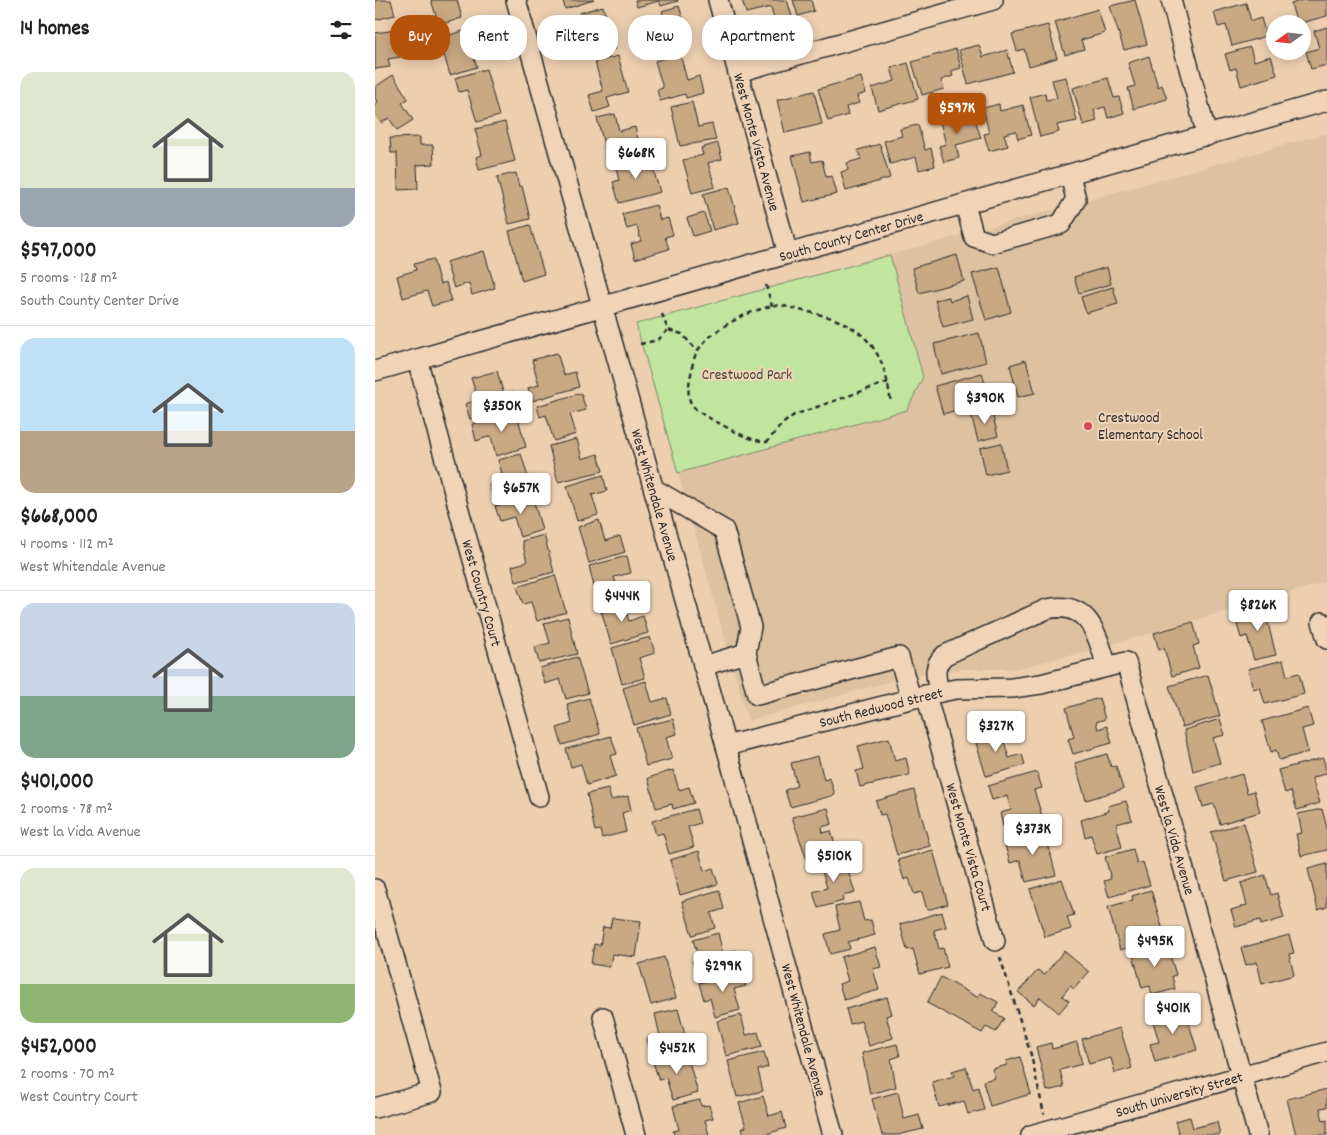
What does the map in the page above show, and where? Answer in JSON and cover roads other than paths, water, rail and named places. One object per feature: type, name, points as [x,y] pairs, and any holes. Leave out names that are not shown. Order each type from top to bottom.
[{"type":"street","name":"West Whitendale Avenue","points":[[516,0],[727,746],[833,1135]]},
{"type":"street","name":"West Monte Vista Avenue","points":[[718,0],[788,254]]},
{"type":"street","points":[[738,72],[993,0]]},
{"type":"street","points":[[1171,0],[1207,136]]},
{"type":"street","name":"South County Center Drive","points":[[375,371],[602,305],[1070,175],[1327,101]]},
{"type":"street","points":[[965,204],[974,237],[992,243],[1061,224],[1075,199],[1070,175]]},
{"type":"street","name":"West Country Court","points":[[417,359],[539,797]]},
{"type":"street","points":[[654,490],[724,530],[751,627],[745,653],[757,695],[899,657],[926,695]]},
{"type":"street","points":[[926,695],[937,661],[945,655],[1047,609],[1060,606],[1072,608],[1087,617],[1094,630],[1107,667]]},
{"type":"street","points":[[703,666],[745,653]]},
{"type":"street","name":"South Redwood Street","points":[[727,746],[926,695],[957,689],[1012,688],[1032,685],[1126,662]]},
{"type":"street","name":"West la Vida Avenue","points":[[1126,662],[1258,1135]]},
{"type":"street","name":"West Monte Vista Court","points":[[926,695],[995,941]]},
{"type":"street","points":[[375,889],[432,1092],[375,1108]]},
{"type":"street","points":[[603,1017],[636,1135]]},
{"type":"street","name":"South University Street","points":[[1043,1133],[1327,1052]]},
{"type":"place","name":"Crestwood Elementary School","points":[[1088,426]]},
{"type":"park label","name":"Crestwood Park","points":[[747,374]]}]
